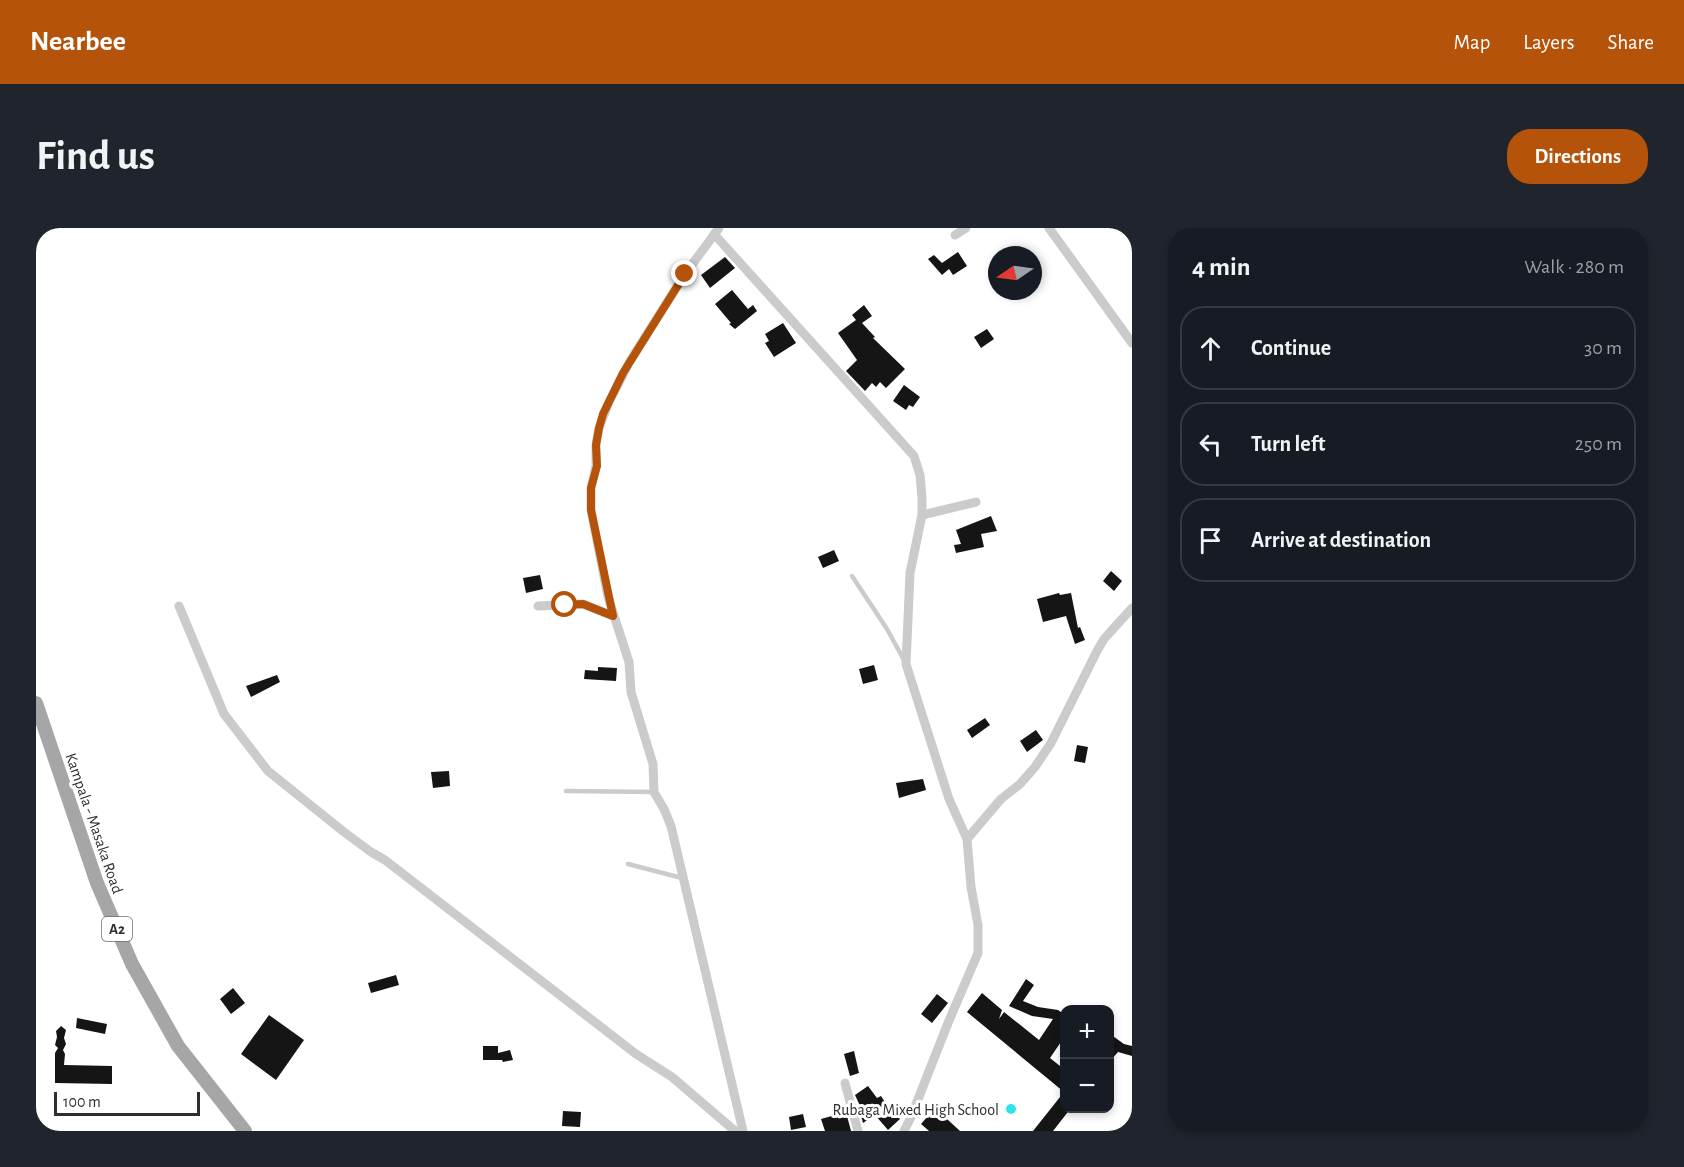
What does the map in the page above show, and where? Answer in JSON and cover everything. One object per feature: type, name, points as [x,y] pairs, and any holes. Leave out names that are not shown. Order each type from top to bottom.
[{"type":"main road","name":"Kampala - Masaka Road","points":[[36,703],[97,883],[132,964],[178,1047],[245,1131]]},
{"type":"street","points":[[955,235],[966,228]]},
{"type":"street","points":[[1049,228],[1132,343]]},
{"type":"street","points":[[743,1131],[670,826],[664,809],[654,792],[653,764],[631,692],[629,662],[613,616],[591,510],[591,488],[597,466],[596,445],[603,414],[623,373],[685,274],[716,231],[914,456],[921,475],[922,515],[910,573],[906,664],[949,799],[967,839],[978,925],[978,953],[904,1131]]},
{"type":"street","points":[[922,515],[976,502]]},
{"type":"street","points":[[538,606],[583,604],[613,616]]},
{"type":"street","points":[[179,606],[224,714],[268,771],[344,832],[385,860],[636,1054],[672,1077],[735,1131]]},
{"type":"street","points":[[967,839],[1001,799],[1020,784],[1035,767],[1051,743],[1104,639],[1132,608]]},
{"type":"street","points":[[844,1083],[858,1131]]},
{"type":"lane","points":[[852,576],[887,629],[906,664]]},
{"type":"lane","points":[[566,791],[654,792]]},
{"type":"lane","points":[[628,864],[682,878]]},
{"type":"building","points":[[958,252],[967,266],[953,275],[949,269],[942,275],[928,259],[934,255],[942,263]]},
{"type":"building","points":[[725,257],[735,268],[710,288],[701,275]]},
{"type":"building","points":[[732,290],[748,309],[753,305],[757,311],[735,329],[715,304]]},
{"type":"building","points":[[864,305],[872,316],[862,323],[875,337],[873,338],[905,369],[886,388],[880,382],[876,387],[872,383],[865,391],[846,371],[857,360],[838,333],[856,320],[852,315]]},
{"type":"building","points":[[783,323],[796,343],[774,357],[765,343],[769,341],[765,334]]},
{"type":"building","points":[[987,329],[994,339],[981,348],[974,337]]},
{"type":"building","points":[[904,385],[920,397],[913,407],[909,405],[906,410],[893,401]]},
{"type":"building","points":[[991,516],[997,531],[981,534],[984,547],[956,553],[954,545],[961,544],[956,530]]},
{"type":"building","points":[[834,550],[839,561],[823,568],[818,557]]},
{"type":"building","points":[[1111,571],[1122,581],[1114,591],[1103,581]]},
{"type":"building","points":[[540,575],[543,589],[526,593],[523,578]]},
{"type":"building","points":[[1059,593],[1060,595],[1071,593],[1078,628],[1080,627],[1085,640],[1075,644],[1066,616],[1043,622],[1037,599]]},
{"type":"building","points":[[874,665],[878,680],[863,684],[859,669]]},
{"type":"building","points":[[598,667],[617,668],[616,681],[584,679],[585,670],[598,671]]},
{"type":"building","points":[[277,675],[280,682],[251,697],[246,686]]},
{"type":"building","points":[[985,718],[990,725],[972,738],[967,730]]},
{"type":"building","points":[[1036,730],[1043,740],[1027,752],[1020,741]]},
{"type":"building","points":[[1077,745],[1088,747],[1085,763],[1074,761]]},
{"type":"building","points":[[449,771],[450,786],[433,788],[431,772]]},
{"type":"building","points":[[923,779],[926,790],[899,798],[896,783]]},
{"type":"building","points":[[396,975],[399,985],[371,993],[368,983]]},
{"type":"building","points":[[1026,979],[1034,985],[1023,1001],[1060,1011],[1060,1043],[1050,1058],[1060,1066],[1060,1089],[967,1012],[982,993],[1002,1010],[999,1019],[1004,1012],[1039,1040],[1053,1019],[1032,1016],[1009,1006]]},
{"type":"building","points":[[233,988],[245,1003],[231,1014],[220,999]]},
{"type":"building","points":[[937,994],[948,1003],[932,1023],[921,1014]]},
{"type":"building","points":[[269,1015],[304,1040],[276,1080],[241,1054]]},
{"type":"building","points":[[77,1018],[107,1024],[105,1034],[76,1028]]},
{"type":"building","points":[[61,1026],[66,1030],[64,1038],[66,1044],[63,1050],[64,1065],[112,1066],[112,1084],[55,1083],[55,1053],[58,1048],[55,1045],[56,1031]]},
{"type":"building","points":[[1114,1037],[1124,1044],[1132,1046],[1132,1056],[1118,1052],[1114,1056]]},
{"type":"building","points":[[483,1046],[498,1046],[498,1053],[510,1050],[513,1060],[503,1062],[502,1060],[483,1060]]},
{"type":"building","points":[[854,1051],[859,1073],[850,1076],[844,1054]]},
{"type":"building","points":[[868,1086],[877,1098],[881,1096],[890,1110],[900,1119],[888,1130],[875,1115],[863,1123],[859,1109],[861,1108],[855,1095]]},
{"type":"building","points":[[1060,1097],[1060,1113],[1067,1113],[1053,1131],[1033,1131]]},
{"type":"building","points":[[935,1108],[960,1131],[929,1131],[921,1124]]},
{"type":"building","points":[[563,1111],[581,1112],[580,1127],[562,1126]]},
{"type":"building","points":[[846,1112],[851,1131],[825,1131],[821,1119]]},
{"type":"building","points":[[803,1114],[806,1127],[791,1130],[789,1117]]},
{"type":"place","name":"Rubaga Mixed High School","points":[[1011,1109]]},
{"type":"route","points":[[565,605],[583,604],[613,616],[591,510],[591,488],[597,466],[596,445],[599,428],[603,414],[623,373],[685,274]]}]
